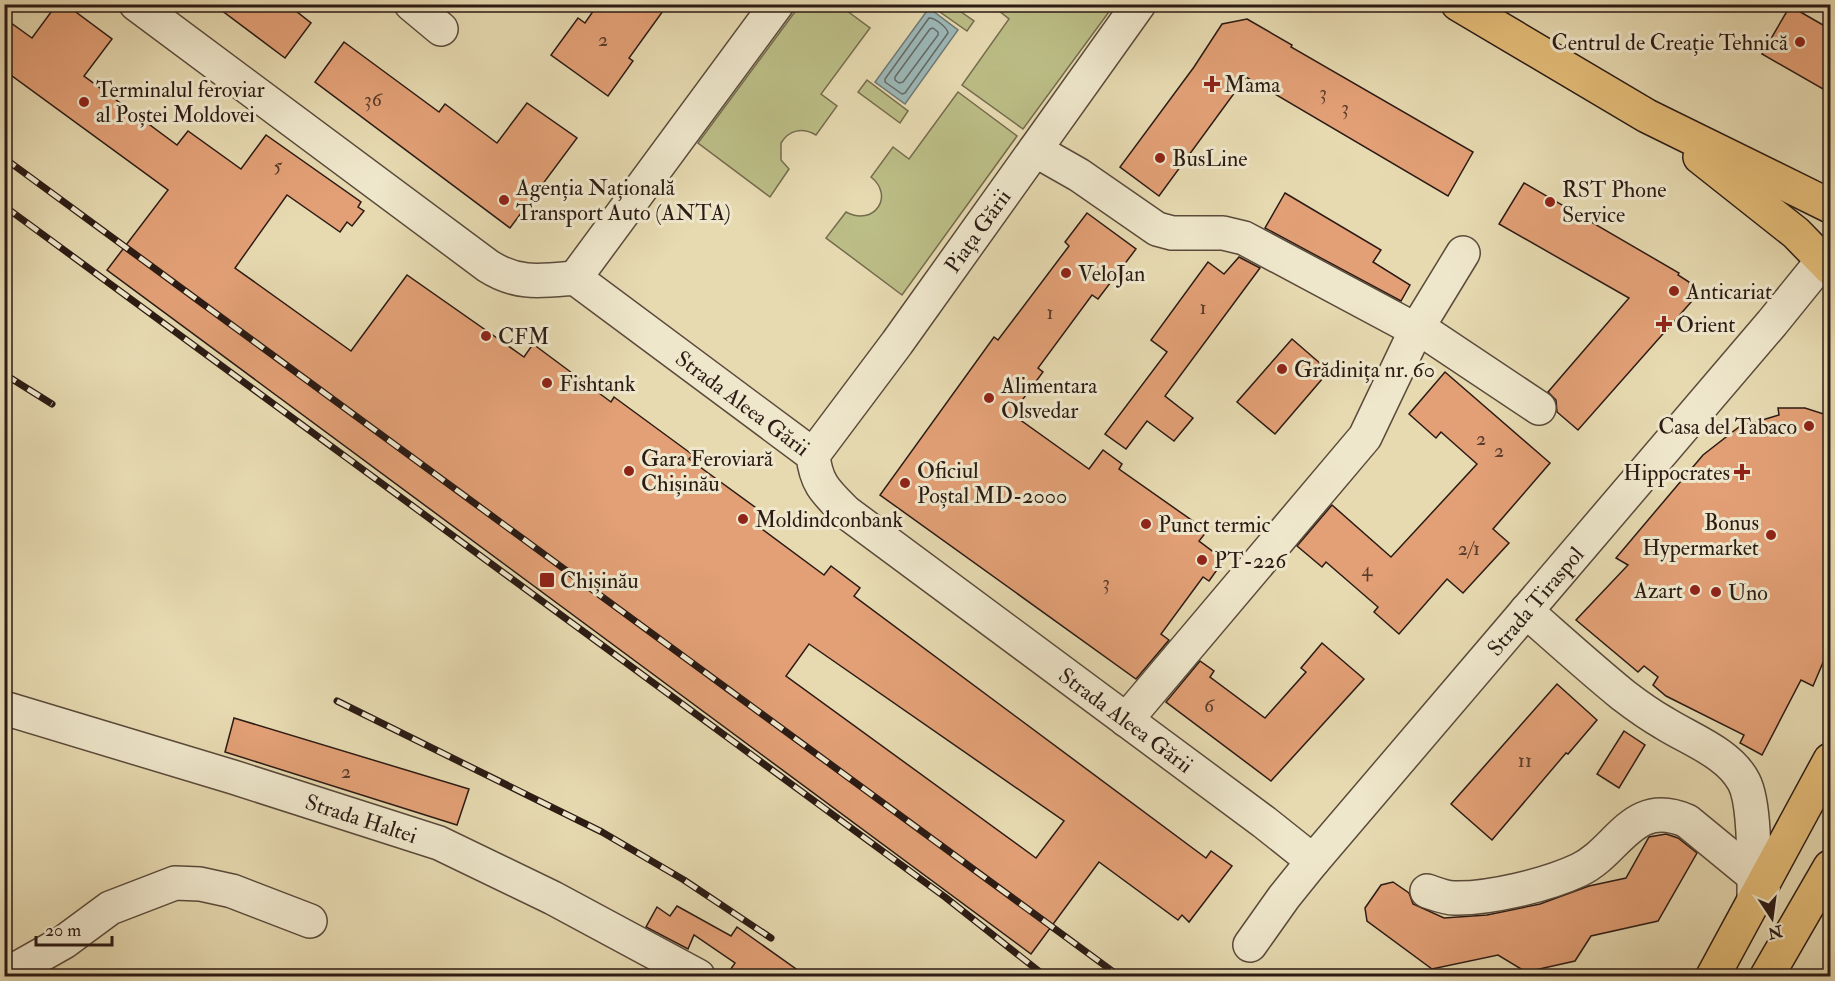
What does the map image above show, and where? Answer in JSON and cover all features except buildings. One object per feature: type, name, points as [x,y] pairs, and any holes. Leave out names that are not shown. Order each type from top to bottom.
[{"type":"main road","points":[[1458,4],[1647,116],[1830,206]]},
{"type":"main road","points":[[1647,116],[1766,208],[1827,264]]},
{"type":"main road","points":[[1713,976],[1754,888],[1830,760]]},
{"type":"main road","points":[[1767,976],[1830,867]]},
{"type":"street","points":[[136,4],[488,266],[511,278],[542,281],[575,278],[777,4]]},
{"type":"street","name":"Piața Gării","points":[[813,456],[897,343],[1139,4]]},
{"type":"street","points":[[1035,150],[1079,175],[1157,229],[1172,233],[1223,233],[1244,238],[1431,336],[1539,408]]},
{"type":"street","points":[[1126,720],[1365,437],[1416,330],[1463,253]]},
{"type":"street","name":"Strada Tiraspol","points":[[1250,945],[1313,861],[1772,324],[1827,264]]},
{"type":"street","name":"Strada Aleea Gării","points":[[575,278],[813,456],[815,474],[826,492],[846,512],[1264,822],[1313,861]]},
{"type":"street","points":[[1526,611],[1624,695],[1663,723],[1713,751],[1733,766],[1745,783],[1749,799],[1754,888]]},
{"type":"street","name":"Strada Haltei","points":[[4,708],[244,780],[439,843],[553,898],[698,976]]},
{"type":"street","points":[[1427,891],[1451,898],[1475,897],[1546,882],[1579,870],[1598,859],[1624,830],[1641,820],[1660,814],[1687,821],[1754,888]]},
{"type":"street","points":[[4,976],[64,942],[110,908],[175,883],[200,884],[232,891],[310,921]]},
{"type":"green space","points":[[800,5],[839,5],[870,28],[821,94],[837,106],[816,135],[806,131],[796,131],[788,135],[781,143],[781,160],[789,169],[770,197],[698,143]]},
{"type":"green space","points":[[930,5],[951,5],[974,21],[967,31]]},
{"type":"green space","points":[[996,5],[1114,5],[1023,129],[962,85],[1009,19],[998,10]]},
{"type":"green space","points":[[867,80],[908,111],[900,123],[858,92]]},
{"type":"green space","points":[[958,92],[1017,136],[902,295],[826,238],[846,212],[856,216],[873,213],[881,200],[881,193],[871,177],[893,147],[909,159]]},
{"type":"water","points":[[929,8],[958,30],[905,104],[875,82]]},
{"type":"railway","points":[[4,158],[1119,976]]},
{"type":"railway","points":[[4,206],[945,897],[1045,976]]},
{"type":"railway","points":[[4,374],[52,404]]},
{"type":"railway","points":[[337,701],[602,832],[684,880],[771,938]]},
{"type":"place","name":"Centrul de Creație Tehnică","points":[[1800,42]]},
{"type":"place","name":"Mama","points":[[1212,84]]},
{"type":"place","name":"Terminalul feroviar al Poștei Moldovei","points":[[84,102]]},
{"type":"place","name":"BusLine","points":[[1160,158]]},
{"type":"place","name":"Agenția Națională Transport Auto (ANTA)","points":[[504,200]]},
{"type":"place","name":"RST Phone Service","points":[[1550,202]]},
{"type":"place","name":"VeloJan","points":[[1066,273]]},
{"type":"place","name":"Anticariat","points":[[1674,291]]},
{"type":"place","name":"Orient","points":[[1664,324]]},
{"type":"place","name":"CFM","points":[[486,336]]},
{"type":"place","name":"Grădinița nr. 60","points":[[1282,369]]},
{"type":"place","name":"Fishtank","points":[[547,383]]},
{"type":"place","name":"Alimentara Olsvedar","points":[[989,398]]},
{"type":"place","name":"Casa del Tabaco","points":[[1809,426]]},
{"type":"place","name":"Gara Feroviară Chișinău","points":[[629,471]]},
{"type":"place","name":"Hippocrates","points":[[1742,472]]},
{"type":"place","name":"Oficiul Poștal MD-2000","points":[[905,483]]},
{"type":"place","name":"Moldindconbank","points":[[743,519]]},
{"type":"place","name":"Punct termic","points":[[1146,524]]},
{"type":"place","name":"Bonus Hypermarket","points":[[1771,535]]},
{"type":"place","name":"PT-226","points":[[1202,560]]},
{"type":"place","name":"Chișinău","points":[[547,580]]},
{"type":"place","name":"Azart","points":[[1695,590]]},
{"type":"place","name":"Uno","points":[[1716,592]]}]
